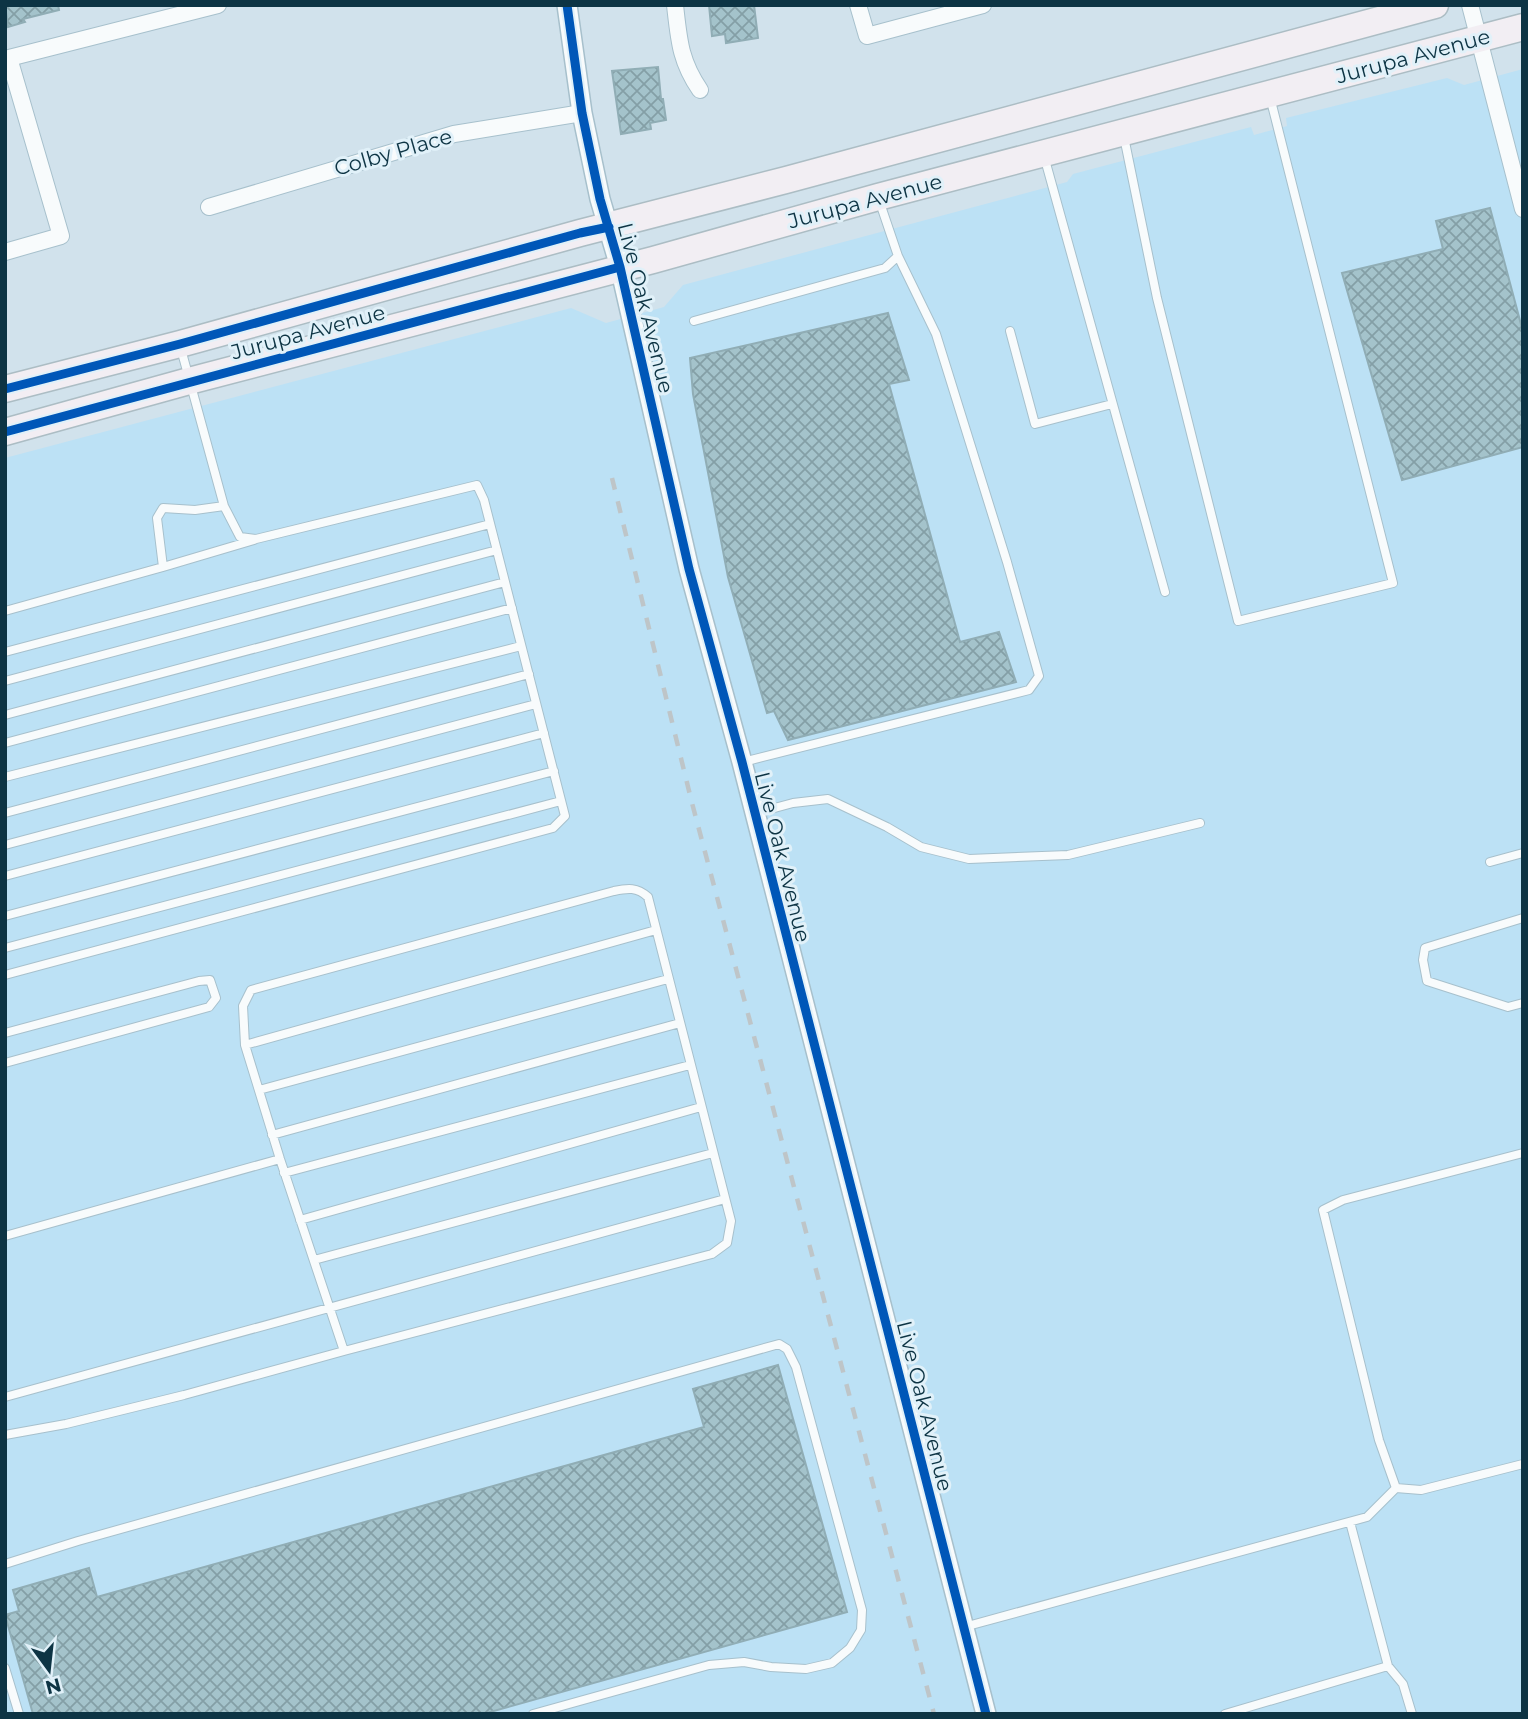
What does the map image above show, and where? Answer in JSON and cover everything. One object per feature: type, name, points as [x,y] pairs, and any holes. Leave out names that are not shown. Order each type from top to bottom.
[{"type":"main road","name":"Jurupa Avenue","points":[[5,389],[1435,5]]},
{"type":"main road","name":"Jurupa Avenue","points":[[5,432],[1523,27]]},
{"type":"street","points":[[5,253],[61,236],[7,59],[164,13],[218,5]]},
{"type":"street","name":"Live Oak Avenue","points":[[568,5],[582,113],[601,204],[620,267],[689,569],[742,762],[753,814],[986,1714]]},
{"type":"street","points":[[676,5],[681,54],[690,76],[700,90]]},
{"type":"street","points":[[858,5],[867,36],[983,5]]},
{"type":"street","points":[[1470,5],[1523,209]]},
{"type":"street","name":"Colby Place","points":[[209,207],[454,134],[582,113]]},
{"type":"lane","points":[[1122,132],[1157,298],[1238,621],[1393,583],[1270,94]]},
{"type":"lane","points":[[1044,153],[1165,592]]},
{"type":"lane","points":[[742,762],[1029,690],[1039,676],[1007,562],[936,334],[898,256],[878,197]]},
{"type":"lane","points":[[694,321],[885,268],[898,256]]},
{"type":"lane","points":[[1010,331],[1035,424],[1112,404]]},
{"type":"lane","points":[[180,344],[224,506],[240,537],[256,540]]},
{"type":"lane","points":[[5,611],[256,540],[477,485],[484,499],[565,816],[553,828],[5,975]]},
{"type":"lane","points":[[163,567],[157,518],[163,508],[203,510],[224,506]]},
{"type":"lane","points":[[5,652],[490,524]]},
{"type":"lane","points":[[5,681],[497,550]]},
{"type":"lane","points":[[5,715],[505,582]]},
{"type":"lane","points":[[5,743],[512,608]]},
{"type":"lane","points":[[5,777],[522,646]]},
{"type":"lane","points":[[5,813],[529,674]]},
{"type":"lane","points":[[5,845],[537,704]]},
{"type":"lane","points":[[5,876],[544,733]]},
{"type":"lane","points":[[5,916],[554,771]]},
{"type":"lane","points":[[753,814],[793,803],[828,799],[887,827],[921,847],[969,859],[1068,855],[1200,823]]},
{"type":"lane","points":[[5,948],[561,801]]},
{"type":"lane","points":[[1490,862],[1523,853]]},
{"type":"lane","points":[[5,1435],[132,1408],[712,1254],[727,1243],[731,1222],[648,897],[641,891],[629,888],[251,990],[243,1006],[245,1045],[284,1173],[344,1351]]},
{"type":"lane","points":[[1523,918],[1425,948],[1423,960],[1427,981],[1508,1007],[1523,1003]]},
{"type":"lane","points":[[245,1045],[656,930]]},
{"type":"lane","points":[[259,1090],[668,979]]},
{"type":"lane","points":[[5,1033],[199,981],[210,980],[216,998],[209,1007],[5,1063]]},
{"type":"lane","points":[[272,1135],[680,1023]]},
{"type":"lane","points":[[284,1173],[690,1065]]},
{"type":"lane","points":[[300,1220],[701,1107]]},
{"type":"lane","points":[[314,1260],[713,1153]]},
{"type":"lane","points":[[1396,1488],[1379,1440],[1323,1210],[1343,1200],[1523,1153]]},
{"type":"lane","points":[[5,1236],[280,1159]]},
{"type":"lane","points":[[5,1397],[725,1199]]},
{"type":"lane","points":[[5,1564],[78,1541],[779,1344],[787,1349],[796,1367],[862,1610],[861,1630],[850,1648],[832,1663],[806,1669],[744,1662],[709,1665],[533,1714]]},
{"type":"lane","points":[[963,1627],[1367,1517],[1396,1488],[1421,1490],[1523,1464]]},
{"type":"lane","points":[[1350,1522],[1388,1666],[1403,1684],[1412,1714]]},
{"type":"lane","points":[[1225,1714],[1388,1666]]},
{"type":"lane","points":[[5,1668],[19,1714]]},
{"type":"shaded area","points":[[1523,69],[1523,1714],[5,1714],[5,458],[571,308],[606,323],[664,307],[683,285],[1067,182],[1073,174],[1251,127],[1254,135],[1287,126],[1286,118],[1447,78],[1464,85]]},
{"type":"building","points":[[5,5],[58,5],[59,10],[23,19],[25,22],[8,27]]},
{"type":"building","points":[[709,5],[754,5],[758,38],[726,43],[725,34],[712,36]]},
{"type":"building","points":[[658,67],[666,120],[650,123],[651,129],[621,134],[612,71]]},
{"type":"building","points":[[1490,208],[1523,332],[1523,447],[1402,480],[1342,273],[1443,249],[1436,221]]},
{"type":"building","points":[[888,313],[909,380],[889,384],[960,642],[999,632],[1016,682],[788,740],[774,711],[767,713],[728,577],[693,394],[690,358]]},
{"type":"building","points":[[778,1365],[847,1612],[483,1714],[33,1714],[5,1615],[19,1611],[13,1590],[89,1568],[97,1597],[704,1427],[693,1389]]},
{"type":"railway","points":[[612,478],[692,803],[934,1714]]},
{"type":"cycle path","points":[[567,5],[582,113],[600,199],[620,267],[689,569],[742,762],[986,1714]]},
{"type":"cycle path","points":[[5,389],[609,227]]},
{"type":"cycle path","points":[[5,432],[620,267]]}]
